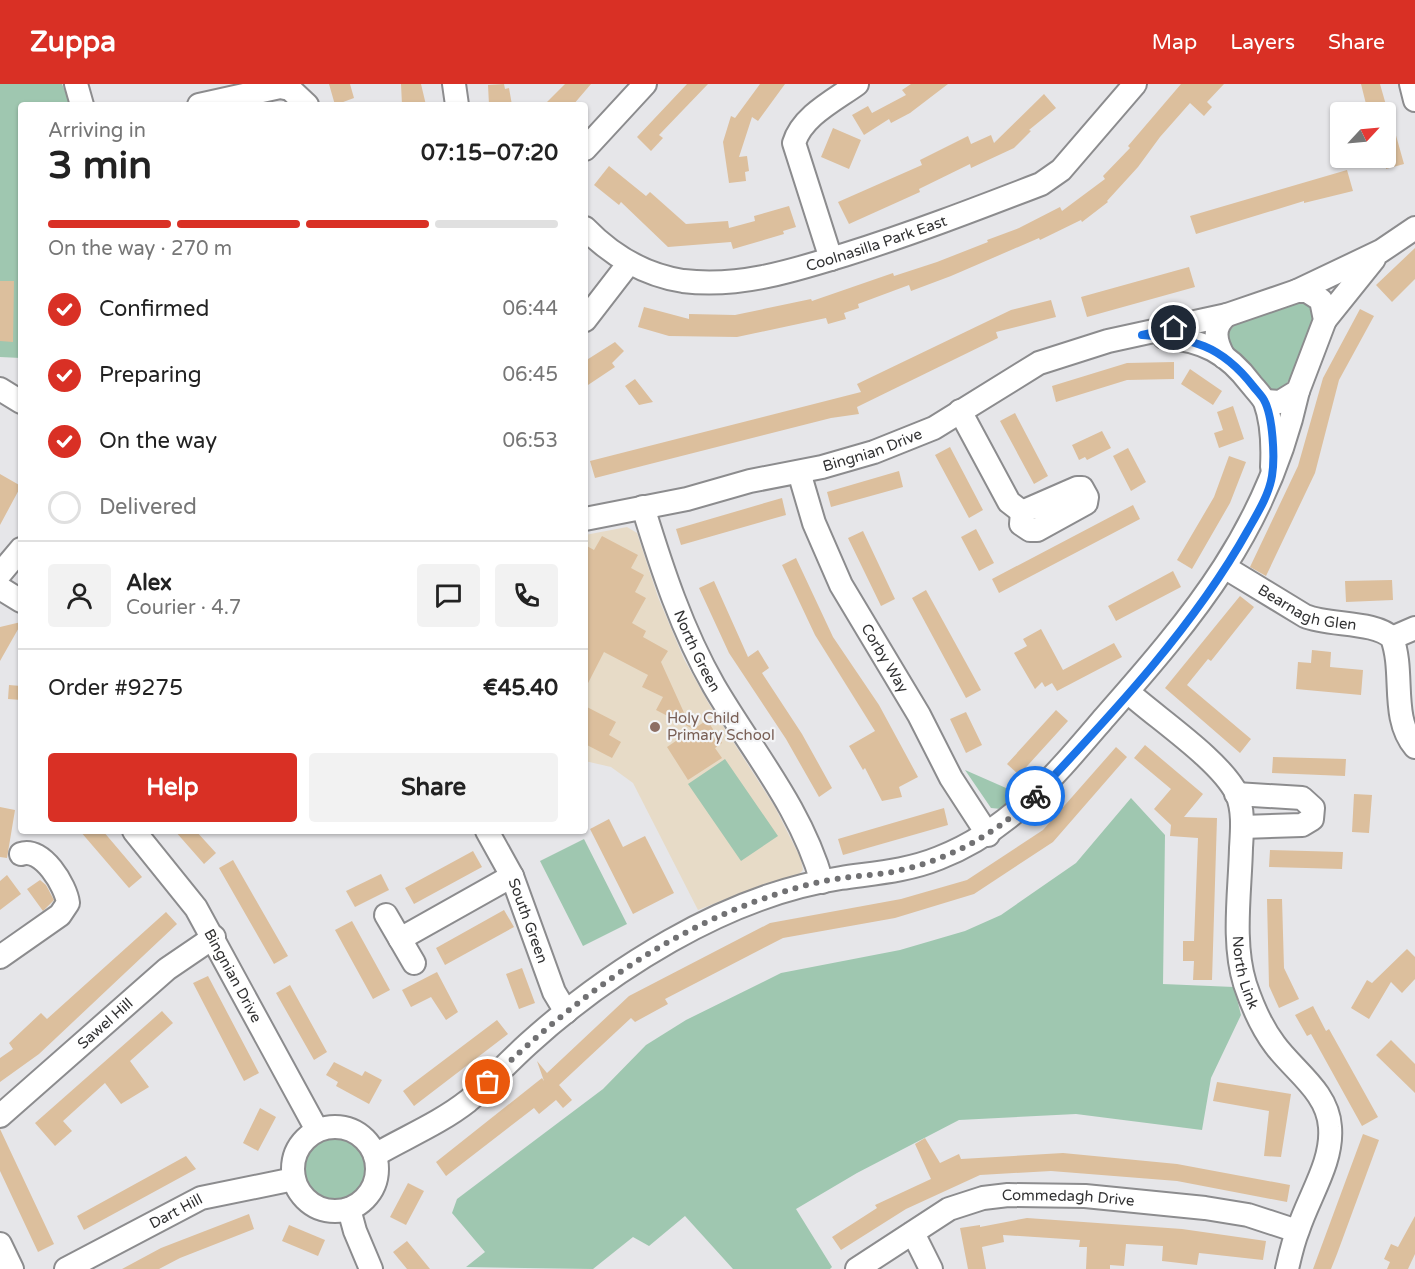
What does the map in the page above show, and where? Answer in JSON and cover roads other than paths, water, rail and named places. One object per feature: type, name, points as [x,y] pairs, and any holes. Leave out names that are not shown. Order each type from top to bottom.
[{"type":"street","points":[[76,84],[81,102]]},
{"type":"street","points":[[454,84],[457,102]]},
{"type":"street","points":[[588,146],[645,84]]},
{"type":"street","points":[[831,259],[794,143],[796,134],[812,117],[857,84]]},
{"type":"street","name":"Coolnasilla Park East","points":[[588,230],[629,263],[672,278],[720,282],[768,276],[831,259],[1041,184],[1062,170],[1135,84]]},
{"type":"street","points":[[1411,84],[1415,100]]},
{"type":"street","points":[[213,102],[280,87],[290,89],[304,102]]},
{"type":"street","points":[[1272,478],[1272,442],[1264,401],[1244,375],[1224,357],[1218,346],[1216,334],[1219,324],[1227,315],[1297,291],[1381,251],[1415,228]]},
{"type":"street","points":[[375,1155],[420,1131],[466,1102],[566,1012],[629,965],[672,939],[736,909],[822,882],[902,870],[936,860],[988,835],[1034,797],[1128,692],[1206,597],[1226,568],[1254,519],[1272,478],[1289,433],[1298,391],[1326,320],[1381,251]]},
{"type":"street","points":[[588,316],[629,263]]},
{"type":"street","points":[[1297,291],[1308,291],[1321,300],[1326,320]]},
{"type":"street","name":"Bingnian Drive","points":[[588,518],[687,499],[750,481],[846,461],[892,446],[934,428],[1039,363],[1096,344],[1227,315]]},
{"type":"street","name":"Bingnian Drive","points":[[1142,335],[1190,339],[1224,357]]},
{"type":"street","points":[[0,389],[18,400]]},
{"type":"street","points":[[1264,401],[1280,402],[1298,391]]},
{"type":"street","points":[[960,411],[1009,502],[1022,513]]},
{"type":"street","name":"Corby Way","points":[[799,472],[814,523],[841,585],[919,716],[951,778],[988,835]]},
{"type":"street","name":"North Green","points":[[643,507],[669,589],[690,642],[714,686],[790,806],[811,848],[822,882]]},
{"type":"street","points":[[0,574],[18,553]]},
{"type":"street","name":"Bearnagh Glen","points":[[1226,568],[1311,618],[1376,630],[1392,638]]},
{"type":"street","points":[[0,588],[18,599]]},
{"type":"street","points":[[1415,628],[1392,638],[1402,720],[1407,738],[1415,747]]},
{"type":"street","name":"North Link","points":[[1128,692],[1220,772],[1236,794],[1242,827],[1238,933],[1245,983],[1274,1044],[1318,1095],[1326,1109],[1330,1124],[1328,1157],[1297,1231],[1287,1269]]},
{"type":"street","points":[[1236,794],[1302,798],[1313,808],[1312,819],[1302,825],[1242,827]]},
{"type":"street","name":"Bingnian Drive","points":[[137,834],[174,878],[214,937],[317,1130]]},
{"type":"street","name":"South Green","points":[[489,834],[512,876],[554,992],[566,1012]]},
{"type":"street","points":[[0,957],[60,915],[68,903],[64,888],[41,858],[32,853],[21,854]]},
{"type":"street","points":[[400,939],[512,876]]},
{"type":"street","points":[[386,915],[414,963]]},
{"type":"street","name":"Sawel Hill","points":[[0,1116],[167,969],[214,937]]},
{"type":"street","points":[[340,1126],[352,1129],[370,1144],[375,1155],[377,1177],[374,1187],[367,1197],[349,1209],[329,1211],[311,1203],[303,1197],[294,1179],[294,1160],[297,1150],[302,1142],[317,1130],[340,1126]]},
{"type":"street","name":"Dart Hill","points":[[66,1269],[201,1198],[294,1179]]},
{"type":"street","name":"Commedagh Drive","points":[[857,1269],[949,1209],[964,1203],[1008,1195],[1085,1196],[1205,1208],[1248,1215],[1297,1231]]},
{"type":"street","points":[[349,1209],[355,1231],[371,1269]]},
{"type":"street","points":[[913,1233],[931,1269]]},
{"type":"street","points":[[0,1244],[12,1269]]},
{"type":"place","name":"Holy Child Primary School","points":[[655,727]]}]
